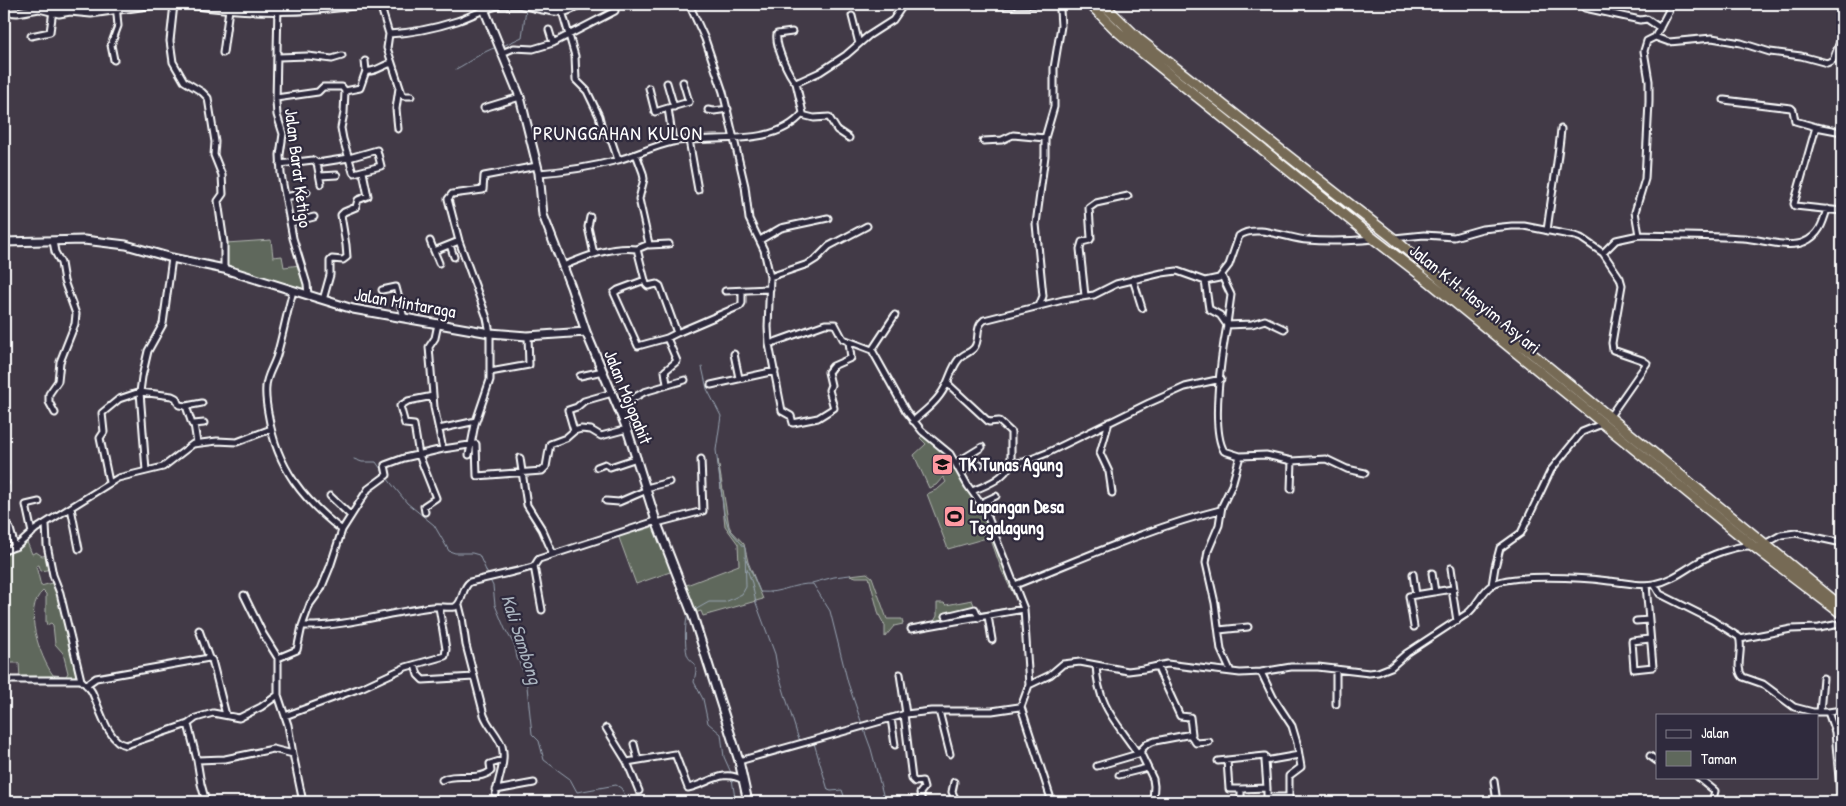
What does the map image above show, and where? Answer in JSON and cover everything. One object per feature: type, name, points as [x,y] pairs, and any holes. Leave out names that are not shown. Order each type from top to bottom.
[{"type":"highway","name":"Jalan K.H. Hasyim Asy'ari","points":[[1090,4],[1144,54],[1322,198],[1431,283],[1841,619]]},
{"type":"highway","name":"Jalan K.H. Hasyim Asy'ari","points":[[1103,4],[1139,39],[1393,238],[1478,311],[1842,606]]},
{"type":"highway","points":[[1240,117],[1244,128],[1282,159],[1280,161],[1273,158]]},
{"type":"highway","points":[[1295,160],[1289,158],[1287,160],[1320,189],[1322,198]]},
{"type":"highway","points":[[1613,419],[1620,432],[1658,463],[1656,466],[1651,464]]},
{"type":"highway","points":[[1668,464],[1663,466],[1696,494],[1699,502]]},
{"type":"street","points":[[4,11],[17,12],[39,8],[59,13],[70,11],[91,13],[116,7],[155,4]]},
{"type":"street","points":[[174,4],[170,41],[173,62],[184,81],[206,96],[210,106],[215,142],[214,155],[222,175],[223,194],[218,201],[224,243],[224,269]]},
{"type":"street","points":[[189,4],[227,7],[360,4]]},
{"type":"street","points":[[380,4],[388,34],[387,47],[403,95],[412,96]]},
{"type":"street","points":[[388,34],[404,34],[455,22],[484,7],[503,5],[523,6],[556,12],[576,7],[578,4]]},
{"type":"street","points":[[689,4],[707,46],[728,109],[733,139],[745,186],[749,219],[760,240],[770,277],[769,344],[783,412],[791,416],[795,423],[818,418],[834,408],[829,390],[831,385],[828,372],[833,366],[851,358],[849,342]]},
{"type":"street","points":[[796,83],[820,72],[860,44],[876,30],[893,20],[904,4]]},
{"type":"street","points":[[991,4],[1062,4],[1054,68],[1054,108],[1045,138],[1046,146],[1036,224],[1043,296],[1040,306]]},
{"type":"street","points":[[1581,4],[1585,8],[1640,20],[1647,19],[1660,28]]},
{"type":"street","points":[[1656,38],[1670,4]]},
{"type":"street","points":[[114,60],[111,45],[118,26],[116,7]]},
{"type":"street","points":[[223,53],[227,7]]},
{"type":"street","name":"Jalan Barat Ketigo","points":[[278,7],[276,113],[283,134],[280,164],[293,241],[307,284],[308,295]]},
{"type":"street","name":"Jalan Mojopahit","points":[[484,7],[520,97],[538,169],[541,211],[586,332],[627,429],[657,522],[693,616],[739,761],[748,802]]},
{"type":"street","points":[[31,36],[50,32],[53,10]]},
{"type":"street","points":[[562,11],[575,56],[576,80],[587,91],[599,116],[603,132],[612,142],[618,160]]},
{"type":"street","points":[[502,53],[518,48],[533,49],[553,43],[615,11]]},
{"type":"street","points":[[852,16],[860,44]]},
{"type":"street","points":[[549,30],[553,43]]},
{"type":"street","points":[[469,455],[476,421],[488,388],[490,334],[487,318],[459,240],[448,199],[450,196],[466,191],[483,190],[484,176],[538,169],[580,169],[618,160],[673,142],[733,139],[768,134],[792,123],[802,115],[804,110],[796,83],[787,69],[776,39],[777,34],[792,32]]},
{"type":"street","points":[[1639,234],[1635,212],[1644,179],[1649,102],[1649,81],[1644,46],[1647,41],[1656,38],[1669,42],[1704,38],[1726,40],[1770,52],[1801,56],[1826,63],[1833,60],[1842,37]]},
{"type":"street","points":[[278,57],[308,56],[332,59],[342,56]]},
{"type":"street","points":[[345,91],[360,89],[366,71],[365,61]]},
{"type":"street","points":[[366,71],[372,72],[392,63]]},
{"type":"street","points":[[649,88],[656,112],[689,102],[684,82]]},
{"type":"street","points":[[667,83],[673,142]]},
{"type":"street","points":[[398,129],[396,109],[400,85]]},
{"type":"street","points":[[276,98],[319,92],[323,87],[342,87],[345,91],[344,113],[341,122],[343,139],[349,158],[353,172],[363,172],[381,167],[377,151],[349,158],[280,164]]},
{"type":"street","points":[[484,108],[520,97]]},
{"type":"street","points":[[1724,100],[1791,108],[1795,121],[1842,132]]},
{"type":"street","points":[[708,110],[714,112],[728,109]]},
{"type":"street","points":[[802,115],[814,118],[829,117],[837,130],[849,138]]},
{"type":"street","points":[[1816,127],[1794,206],[1842,211]]},
{"type":"street","points":[[1547,231],[1561,129]]},
{"type":"street","points":[[983,141],[1001,140],[1013,135],[1045,138]]},
{"type":"street","points":[[689,140],[698,190]]},
{"type":"street","points":[[636,154],[644,178],[639,199],[649,245]]},
{"type":"street","points":[[317,162],[320,184]]},
{"type":"street","points":[[323,300],[330,274],[330,260],[343,260],[347,257],[342,214],[356,207],[358,200],[368,196],[363,172]]},
{"type":"street","points":[[320,176],[337,175]]},
{"type":"street","points":[[286,197],[307,192]]},
{"type":"street","points":[[1086,296],[1080,249],[1082,242],[1090,240],[1089,208],[1096,203],[1128,196]]},
{"type":"street","points":[[1603,253],[1616,240],[1639,234],[1746,238],[1792,246],[1805,242],[1818,232],[1827,209]]},
{"type":"street","points":[[291,223],[314,217]]},
{"type":"street","points":[[590,217],[588,226],[594,254]]},
{"type":"street","points":[[760,240],[781,228],[828,218]]},
{"type":"street","points":[[770,277],[808,264],[829,246],[868,226]]},
{"type":"street","points":[[1393,238],[1424,235],[1454,236],[1482,229],[1524,226],[1581,238],[1603,253],[1620,278],[1622,285],[1612,343],[1613,350],[1647,363],[1613,419]]},
{"type":"street","points":[[914,422],[935,401],[947,383],[958,360],[971,352],[977,344],[978,329],[982,321],[1101,293],[1116,284],[1177,271],[1205,281],[1222,276],[1229,265],[1239,236],[1242,234],[1270,232],[1294,239],[1333,242],[1374,239]]},
{"type":"street","points":[[53,240],[55,252],[76,317],[60,362],[58,381],[49,394],[49,402],[56,413]]},
{"type":"street","name":"Jalan Mintaraga","points":[[4,242],[53,240],[107,242],[224,269],[353,309],[490,334],[528,336],[586,332]]},
{"type":"street","points":[[434,251],[459,240]]},
{"type":"street","points":[[430,241],[439,263]]},
{"type":"street","points":[[563,266],[594,254],[614,249],[669,244]]},
{"type":"street","points":[[450,245],[454,256]]},
{"type":"street","points":[[637,248],[645,280],[648,286],[657,284],[660,286],[677,333]]},
{"type":"street","points":[[146,471],[140,392],[148,352],[162,324],[172,258]]},
{"type":"street","points":[[1222,276],[1231,295],[1217,418],[1219,440],[1224,451],[1240,456],[1272,455],[1292,461],[1326,459],[1347,470],[1365,474]]},
{"type":"street","points":[[645,280],[616,290],[614,294],[636,345],[639,346],[667,338],[740,306],[742,303],[742,291]]},
{"type":"street","points":[[1133,280],[1142,308]]},
{"type":"street","points":[[1205,281],[1209,308],[1220,314],[1227,324]]},
{"type":"street","points":[[382,290],[396,287],[404,318]]},
{"type":"street","points":[[725,291],[770,289]]},
{"type":"street","points":[[292,291],[277,355],[266,385],[270,430],[284,468],[311,504],[342,530]]},
{"type":"street","points":[[872,350],[894,314]]},
{"type":"street","points":[[1227,324],[1252,324],[1265,320],[1284,329]]},
{"type":"street","points":[[769,344],[830,323],[835,324],[843,339],[872,350],[914,422],[928,437],[950,454],[981,503],[1016,585],[1024,610],[1029,685],[1021,708],[1052,802]]},
{"type":"street","points":[[438,324],[435,338],[429,345],[433,396],[443,449]]},
{"type":"street","points":[[490,372],[529,365],[528,336]]},
{"type":"street","points":[[667,338],[676,361],[665,372],[668,384]]},
{"type":"street","points":[[734,354],[739,378]]},
{"type":"street","points":[[580,376],[603,371]]},
{"type":"street","points":[[711,385],[775,371]]},
{"type":"street","points":[[1011,463],[1024,462],[1039,457],[1184,387],[1221,379]]},
{"type":"street","points":[[618,407],[638,395],[685,380]]},
{"type":"street","points":[[947,383],[989,422],[1000,421],[1011,432],[1011,463],[1009,467],[994,482],[972,491]]},
{"type":"street","points":[[110,482],[100,438],[104,432],[102,413],[119,400],[140,392],[172,396],[176,398],[179,405],[186,406],[202,403]]},
{"type":"street","points":[[574,430],[568,410],[577,407],[584,401],[612,394]]},
{"type":"street","points":[[425,512],[424,506],[436,498],[419,455],[415,426],[405,424],[400,406],[408,401],[433,396]]},
{"type":"street","points":[[186,406],[192,424],[194,424],[197,443]]},
{"type":"street","points":[[438,429],[476,421]]},
{"type":"street","points":[[1110,422],[1100,453],[1109,472],[1112,493]]},
{"type":"street","points":[[194,424],[204,423]]},
{"type":"street","points":[[1492,585],[1500,548],[1521,533],[1551,470],[1582,432],[1602,424]]},
{"type":"street","points":[[278,658],[297,650],[302,626],[310,604],[321,589],[342,530],[368,489],[385,476],[386,464],[443,449],[476,444],[477,476],[544,470],[550,444],[566,438],[574,430],[590,430],[601,436],[627,429]]},
{"type":"street","points":[[4,550],[15,547],[32,533],[110,482],[125,475],[163,467],[189,446],[197,443],[217,441],[237,442],[270,430]]},
{"type":"street","points":[[956,463],[982,447]]},
{"type":"street","points":[[1231,672],[1221,650],[1216,603],[1206,563],[1208,551],[1219,525],[1220,510],[1232,485],[1240,456]]},
{"type":"street","points":[[520,458],[527,505],[542,529],[553,554]]},
{"type":"street","points":[[597,467],[605,464],[609,467],[637,458]]},
{"type":"street","points":[[495,802],[502,760],[501,745],[485,719],[458,605],[467,583],[534,566],[539,559],[553,554],[657,522],[703,511],[701,460]]},
{"type":"street","points":[[1291,489],[1292,461]]},
{"type":"street","points":[[960,471],[980,464]]},
{"type":"street","points":[[606,501],[618,502],[646,489],[669,482]]},
{"type":"street","points":[[330,496],[351,516]]},
{"type":"street","points":[[981,503],[996,496]]},
{"type":"street","points":[[32,533],[26,505],[39,502]]},
{"type":"street","points":[[71,508],[79,550]]},
{"type":"street","points":[[1016,585],[1107,546],[1220,510]]},
{"type":"street","points":[[4,523],[10,528],[15,547]]},
{"type":"street","points":[[46,524],[47,545],[53,575],[60,593],[81,680],[91,691],[96,705],[116,742],[126,744],[188,724],[205,714],[213,713],[239,718],[261,707],[278,695]]},
{"type":"street","points":[[1766,544],[1781,535],[1796,532],[1842,543]]},
{"type":"street","points":[[1029,685],[1050,675],[1063,664],[1080,662],[1128,671],[1171,664],[1231,672],[1261,672],[1291,667],[1336,668],[1369,674],[1386,670],[1407,653],[1474,608],[1492,585],[1506,580],[1537,577],[1654,584],[1676,576],[1702,560],[1737,547],[1753,546]]},
{"type":"street","points":[[534,566],[542,610]]},
{"type":"street","points":[[1451,568],[1457,620]]},
{"type":"street","points":[[1432,573],[1435,592]]},
{"type":"street","points":[[1413,574],[1416,595]]},
{"type":"street","points":[[1646,584],[1653,667],[1634,669],[1632,641],[1650,639]]},
{"type":"street","points":[[1654,584],[1660,594],[1712,620],[1740,639],[1791,629],[1819,628],[1841,619]]},
{"type":"street","points":[[1414,627],[1408,596],[1452,589]]},
{"type":"street","points":[[244,595],[263,634],[278,658],[278,695],[294,754],[303,802]]},
{"type":"street","points":[[302,626],[350,622],[439,607],[450,608],[458,605]]},
{"type":"street","points":[[285,716],[364,687],[390,673],[442,657],[446,653],[439,607]]},
{"type":"street","points":[[946,616],[974,610],[979,618]]},
{"type":"street","points":[[911,629],[1024,610]]},
{"type":"street","points":[[988,616],[992,640]]},
{"type":"street","points":[[1636,621],[1649,620]]},
{"type":"street","points":[[1219,630],[1248,627]]},
{"type":"street","points":[[199,630],[209,658],[212,660],[226,715]]},
{"type":"street","points":[[1740,639],[1741,675],[1751,681],[1763,684],[1794,707],[1820,712],[1842,710]]},
{"type":"street","points":[[86,685],[96,678],[209,658]]},
{"type":"street","points":[[415,665],[418,676],[423,680],[474,677]]},
{"type":"street","points":[[1096,665],[1098,684],[1104,705],[1147,768],[1154,786],[1154,802]]},
{"type":"street","points":[[1157,666],[1180,716],[1189,716],[1190,718],[1191,736],[1196,743],[1209,742]]},
{"type":"street","points":[[1336,668],[1336,704]]},
{"type":"street","points":[[1218,761],[1264,756],[1267,800],[1289,800],[1289,776],[1301,767],[1299,755],[1292,726],[1273,696],[1261,672]]},
{"type":"street","points":[[900,674],[913,780],[921,781],[924,786],[920,793],[922,802]]},
{"type":"street","points":[[1820,712],[1822,678]]},
{"type":"street","points":[[4,680],[81,680]]},
{"type":"street","points":[[739,761],[905,714],[1021,708]]},
{"type":"street","points":[[939,711],[950,754]]},
{"type":"street","points":[[1828,712],[1835,732],[1841,802]]},
{"type":"street","points":[[891,718],[895,745]]},
{"type":"street","points":[[188,724],[198,760],[201,784],[206,802]]},
{"type":"street","points":[[606,728],[627,762],[639,791]]},
{"type":"street","points":[[1835,732],[1842,732]]},
{"type":"street","points":[[1098,766],[1139,754],[1147,744],[1191,736]]},
{"type":"street","points":[[634,744],[638,760]]},
{"type":"street","points":[[198,760],[225,760],[273,749],[294,754]]},
{"type":"street","points":[[627,762],[675,754],[688,788],[732,775],[743,780]]},
{"type":"street","points":[[1265,761],[1299,755]]},
{"type":"street","points":[[1650,756],[1656,761]]},
{"type":"street","points":[[442,780],[448,777],[468,778],[489,773],[492,771],[490,764],[492,762],[502,760]]},
{"type":"street","points":[[1227,760],[1229,789],[1267,788]]},
{"type":"street","points":[[1119,775],[1147,768]]},
{"type":"street","points":[[1699,778],[1715,791],[1712,802]]},
{"type":"street","points":[[1494,781],[1497,802]]},
{"type":"street","points":[[954,782],[952,792],[956,802]]},
{"type":"street","points":[[496,790],[534,783]]},
{"type":"street","points":[[1241,789],[1241,802]]},
{"type":"street","points":[[4,795],[6,802]]},
{"type":"green space","points":[[271,240],[273,257],[282,256],[284,267],[300,265],[306,282],[304,290],[225,268],[226,243]]},
{"type":"green space","points":[[923,435],[948,457],[981,508],[1022,607],[933,623],[937,616],[937,603],[944,603],[946,605],[972,600],[977,613],[1019,606],[1002,571],[990,537],[948,549],[927,494],[938,489],[946,482],[943,477],[936,485],[929,488],[914,455],[926,444],[920,438]],"holes":[[[944,456],[952,469],[942,475],[934,461]]]},
{"type":"green space","points":[[718,460],[729,526],[744,544],[748,562],[763,599],[703,616],[701,611],[695,613],[684,586],[739,565],[738,544],[725,526]]},
{"type":"green space","points":[[656,526],[673,571],[636,584],[618,535],[639,528],[640,531]]},
{"type":"green space","points":[[27,542],[32,554],[36,552],[42,556],[49,555],[51,569],[41,571],[39,565],[36,566],[41,586],[55,582],[60,594],[79,678],[20,678],[19,663],[9,663],[4,644],[4,554]],"holes":[[[43,591],[46,594],[46,622],[47,625],[51,623],[53,625],[55,644],[63,653],[68,673],[66,676],[53,675],[43,657],[35,633],[34,609],[37,599]]]},
{"type":"green space","points":[[867,573],[872,577],[887,619],[902,619],[903,624],[894,626],[885,637],[885,626],[879,615],[869,577],[850,575]]},
{"type":"waterway","points":[[503,46],[522,37],[526,9]]},
{"type":"waterway","points":[[456,69],[497,47]]},
{"type":"waterway","points":[[693,611],[709,602],[725,602],[732,599],[742,594],[746,587],[745,548],[729,529],[724,513],[716,450],[721,416],[707,389],[702,367]]},
{"type":"waterway","name":"Kali Sambong","points":[[354,459],[362,462],[376,462],[385,475]]},
{"type":"waterway","name":"Kali Sambong","points":[[387,478],[407,503],[434,525],[449,551],[479,555],[489,577]]},
{"type":"waterway","points":[[746,560],[760,592],[813,584],[830,611],[848,683],[862,724]]},
{"type":"waterway","points":[[747,569],[756,603],[775,654],[778,672],[798,737],[800,740],[811,737],[813,739]]},
{"type":"waterway","points":[[812,583],[850,575]]},
{"type":"waterway","name":"Kali Sambong","points":[[490,580],[493,586],[495,605],[505,629],[515,646],[517,658],[526,677],[532,734],[539,741],[544,760],[570,779],[577,792],[616,785],[621,788],[629,802]]},
{"type":"waterway","points":[[689,613],[687,616],[686,645],[689,659],[695,664],[694,682],[703,699],[708,723],[721,734],[724,757],[732,775]]},
{"type":"waterway","points":[[863,727],[885,802]]},
{"type":"waterway","points":[[814,743],[828,790],[842,790],[846,802]]},
{"type":"waterway","points":[[732,779],[735,798],[732,802]]},
{"type":"place","name":"TK Tunas Agung","points":[[943,465]]},
{"type":"place","name":"Lapangan Desa Tegalagung","points":[[954,517]]},
{"type":"district","name":"PRUNGGAHAN KULON","points":[[618,133]]}]
